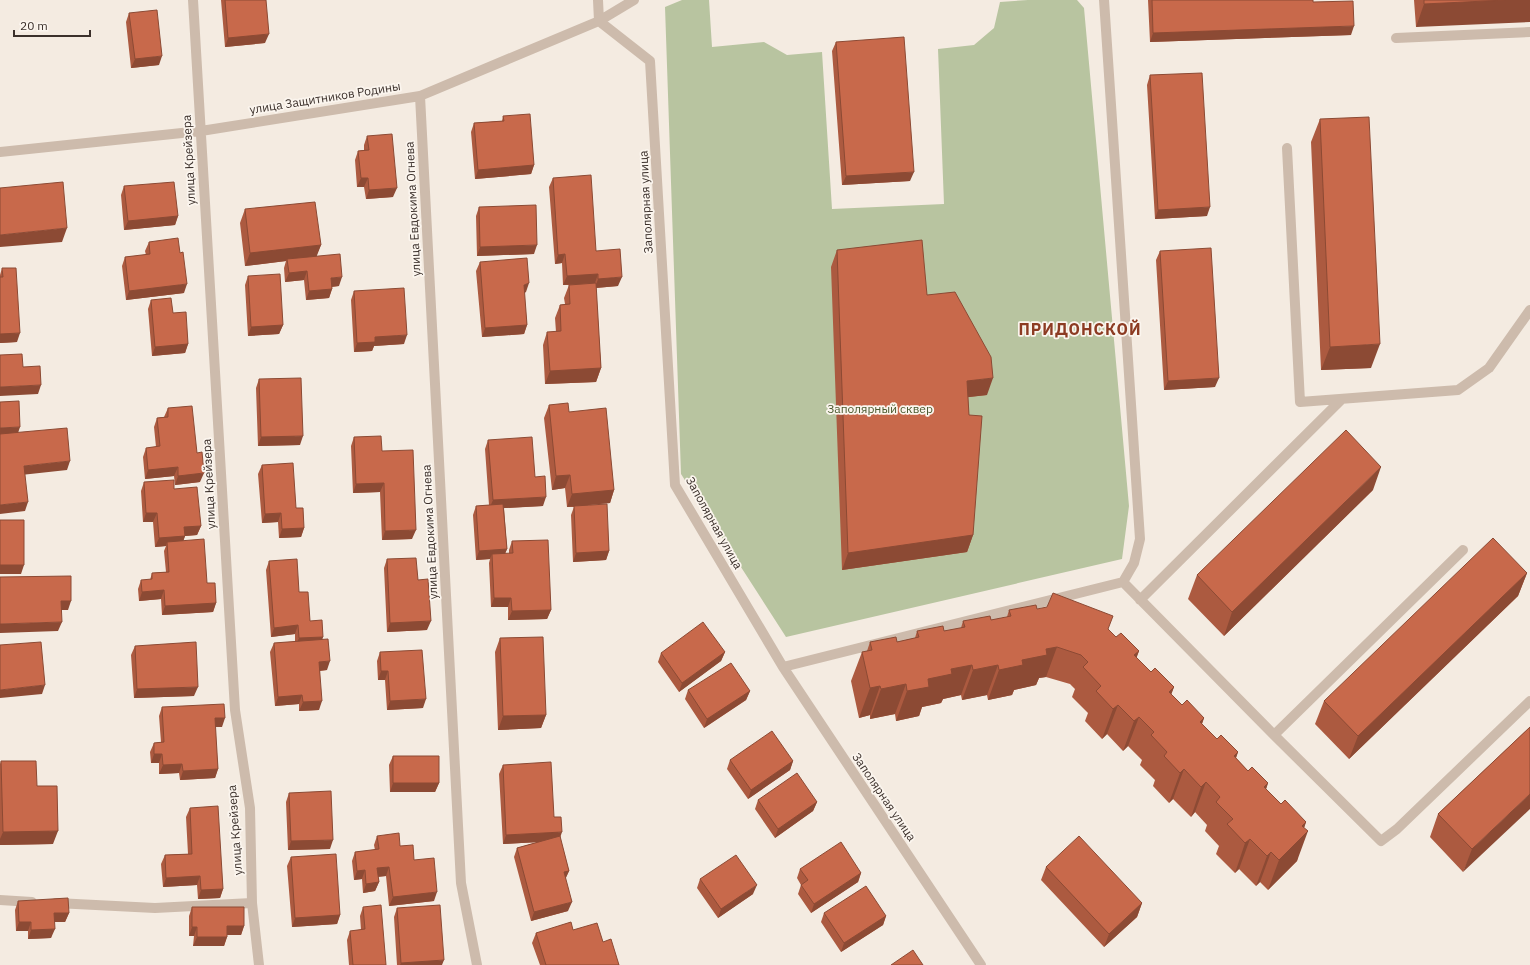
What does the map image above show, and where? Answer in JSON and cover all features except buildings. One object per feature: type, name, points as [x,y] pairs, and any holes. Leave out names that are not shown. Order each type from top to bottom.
[{"type":"street","name":"улица Крейзера","points":[[192,0],[235,710],[250,808],[252,903],[259,965]]},
{"type":"street","points":[[598,0],[599,21]]},
{"type":"street","name":"улица Защитников Родины","points":[[0,152],[201,131],[420,96],[599,21],[634,0]]},
{"type":"street","points":[[783,667],[1123,582],[1134,563],[1140,539],[1104,0]]},
{"type":"street","name":"Заполярная улица","points":[[599,21],[650,61],[675,485],[783,667],[981,965]]},
{"type":"street","points":[[1396,38],[1530,32]]},
{"type":"street","name":"улица Евдокима Огнева","points":[[420,96],[461,883],[477,965]]},
{"type":"street","points":[[1287,148],[1300,402],[1458,390],[1489,368],[1530,310]]},
{"type":"street","points":[[1140,600],[1342,399]]},
{"type":"street","points":[[1274,735],[1463,550]]},
{"type":"street","points":[[1123,582],[1381,841],[1397,829],[1530,701]]},
{"type":"street","points":[[0,900],[155,908],[252,903]]},
{"type":"green space","name":"Заполярный сквер","points":[[682,0],[709,0],[712,47],[764,42],[787,55],[822,52],[832,209],[944,204],[938,49],[974,45],[994,28],[1000,2],[1028,0],[1077,0],[1084,8],[1129,506],[1122,559],[786,637],[681,474],[665,7]]},
{"type":"district","name":"ПРИДОНСКОЙ","points":[[1080,329]]}]
